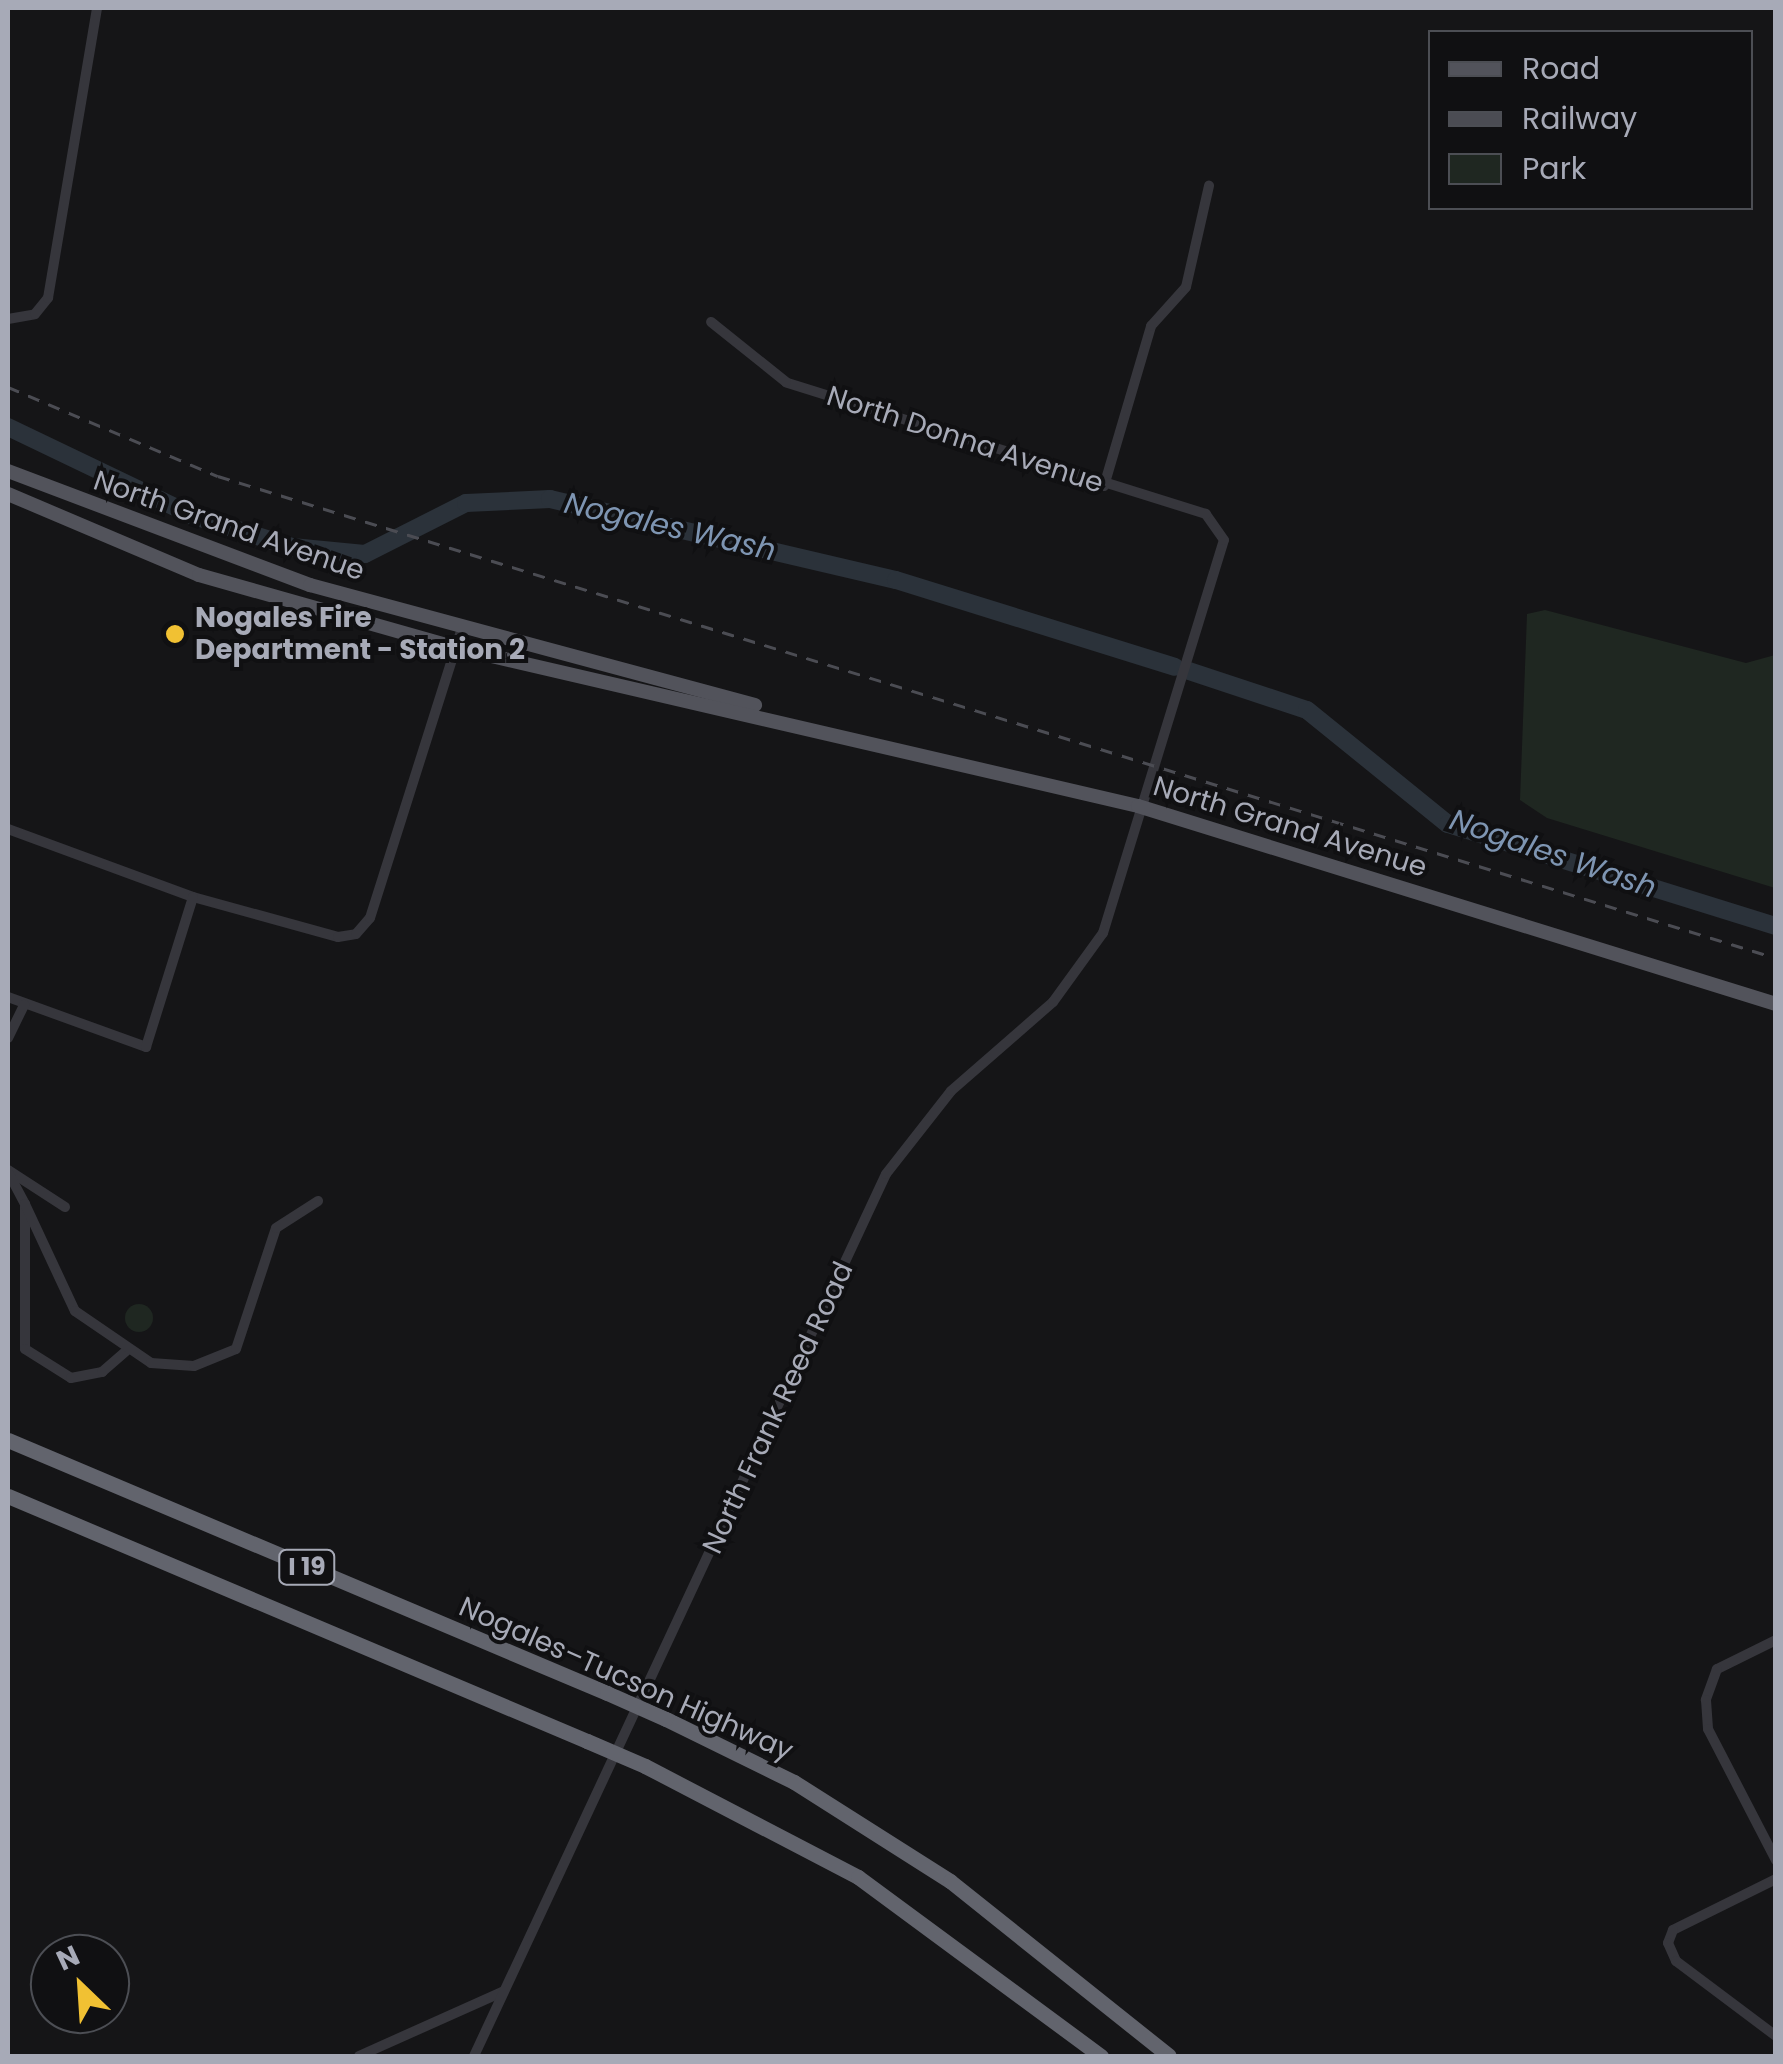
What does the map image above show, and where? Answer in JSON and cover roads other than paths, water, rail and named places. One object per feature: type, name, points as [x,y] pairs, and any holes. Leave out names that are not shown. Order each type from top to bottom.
[{"type":"highway","name":"Nogales–Tucson Highway","points":[[8,1440],[666,1718],[794,1782],[950,1880],[1169,2056]]},
{"type":"highway","name":"I 19","points":[[8,1496],[645,1766],[858,1877],[1101,2056]]},
{"type":"highway","points":[[950,1880],[1181,2056]]},
{"type":"main road","name":"North Grand Avenue","points":[[8,471],[212,553],[463,625],[715,690],[784,717]]},
{"type":"main road","name":"North Grand Avenue","points":[[8,494],[199,575],[457,648],[784,717],[1138,806],[1776,1004]]},
{"type":"street","points":[[8,319],[35,314],[48,298],[96,8]]},
{"type":"street","points":[[1104,486],[1150,326],[1186,287],[1209,186]]},
{"type":"street","name":"North Donna Avenue","points":[[712,322],[786,382],[1104,486],[1206,514],[1224,540]]},
{"type":"street","name":"North Frank Reed Road","points":[[474,2056],[886,1174],[951,1091],[1080,970],[1120,892],[1138,806],[1224,540]]},
{"type":"street","points":[[8,829],[194,897],[338,937],[356,934],[370,918],[463,625]]},
{"type":"street","points":[[8,997],[135,1049],[154,1038],[194,897]]},
{"type":"street","points":[[8,1038],[24,1004]]},
{"type":"street","points":[[8,1171],[62,1294],[126,1351],[166,1366],[231,1355],[276,1228],[318,1201]]},
{"type":"street","points":[[8,1171],[65,1207]]},
{"type":"street","points":[[25,1204],[26,1349],[71,1378],[102,1372],[126,1351]]},
{"type":"street","points":[[1776,1640],[1717,1669],[1706,1700],[1708,1729],[1776,1860]]},
{"type":"street","points":[[1776,1879],[1673,1930],[1668,1943],[1676,1961],[1776,2036]]},
{"type":"street","points":[[359,2056],[503,1991]]},
{"type":"waterway","name":"Nogales Wash","points":[[8,427],[194,516],[292,547],[365,554],[466,503],[550,499],[896,580],[1175,667]]},
{"type":"waterway","name":"Nogales Wash","points":[[1189,671],[1307,710],[1448,824],[1776,926]]},
{"type":"railway","points":[[8,387],[218,476],[1776,958]]},
{"type":"place","name":"Nogales Fire Department - Station 2","points":[[175,634]]}]
